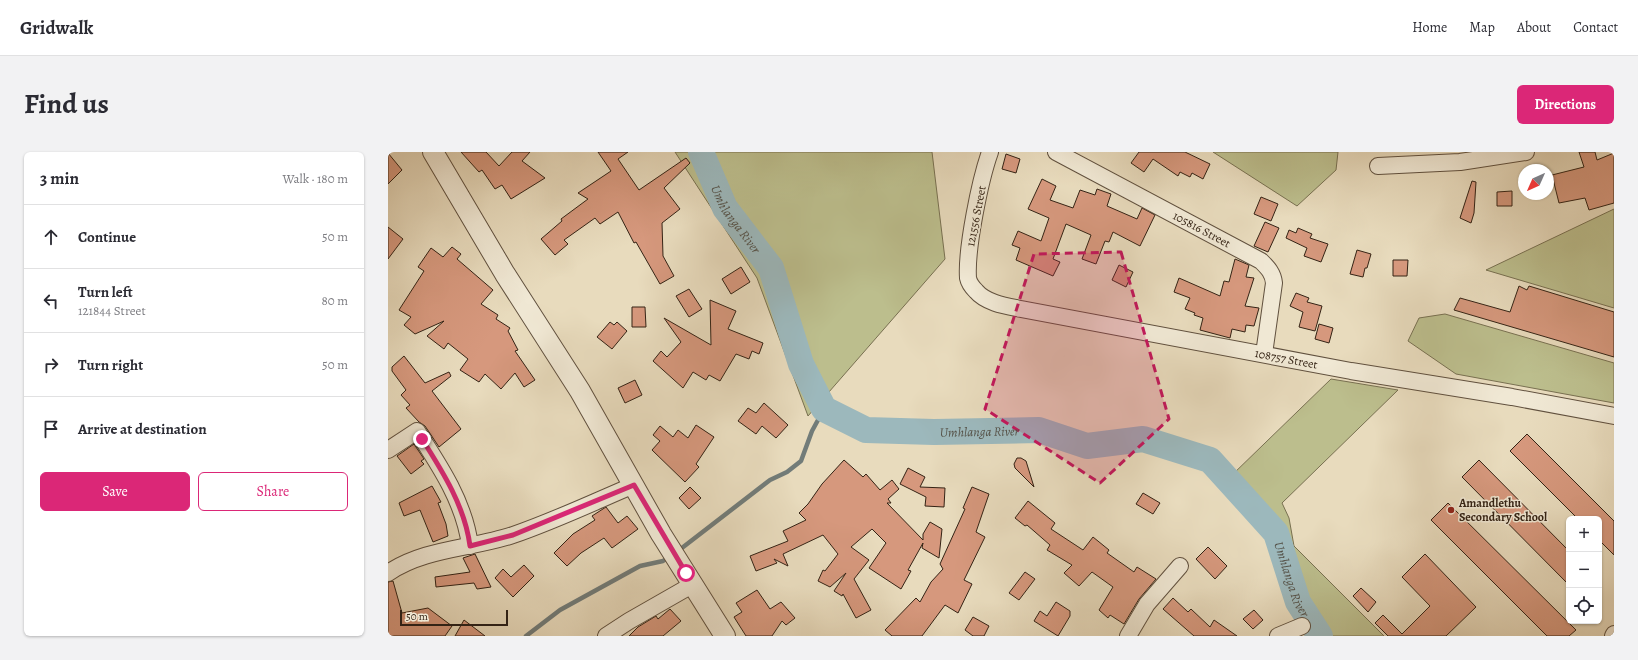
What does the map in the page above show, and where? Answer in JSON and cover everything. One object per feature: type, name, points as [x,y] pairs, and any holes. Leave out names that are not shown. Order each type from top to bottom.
[{"type":"street","points":[[433,152],[505,274],[580,391],[661,534],[725,636]]},
{"type":"street","name":"121556 Street","points":[[968,280],[971,242],[990,152]]},
{"type":"street","name":"105816 Street","points":[[1056,152],[1261,261],[1273,274],[1274,283],[1264,354]]},
{"type":"street","points":[[1378,166],[1460,162],[1526,152]]},
{"type":"street","name":"108757 Street","points":[[968,280],[980,296],[1002,305],[1264,354],[1614,416]]},
{"type":"street","points":[[388,450],[417,431],[453,491],[462,511],[470,546]]},
{"type":"street","points":[[388,573],[420,557],[513,535],[634,485]]},
{"type":"street","points":[[1128,636],[1147,604],[1180,566]]},
{"type":"street","points":[[606,636],[689,579]]},
{"type":"street","points":[[1278,636],[1302,626]]},
{"type":"highlighted area","points":[[1121,252],[1169,419],[1100,483],[985,409],[1034,254]]},
{"type":"green space","points":[[675,152],[932,152],[945,259],[808,416],[757,278]]},
{"type":"green space","points":[[1213,152],[1338,152],[1336,170],[1297,206]]},
{"type":"green space","points":[[1614,209],[1614,308],[1486,270]]},
{"type":"green space","points":[[1445,314],[1614,363],[1614,403],[1456,374],[1408,341],[1419,318]]},
{"type":"green space","points":[[1331,379],[1398,390],[1282,503],[1289,518],[1294,546],[1384,636],[1326,636],[1303,599],[1281,530],[1231,476]]},
{"type":"building","points":[[461,152],[486,152],[499,166],[512,152],[530,152],[522,161],[545,178],[511,199],[502,185],[495,189],[482,170],[479,172]]},
{"type":"building","points":[[598,152],[628,152],[618,159],[639,190],[686,158],[690,163],[664,188],[680,209],[662,223],[663,256],[674,276],[660,284],[636,242],[634,243],[618,212],[600,224],[595,218],[564,240],[568,244],[555,255],[541,239],[562,221],[561,219],[588,199],[578,193],[611,171]]},
{"type":"building","points":[[1139,152],[1185,152],[1210,164],[1203,179],[1192,173],[1190,177],[1180,172],[1178,176],[1153,159],[1144,172],[1131,163]]},
{"type":"building","points":[[1579,152],[1595,152],[1597,160],[1614,153],[1614,203],[1589,210],[1585,198],[1559,203],[1554,183],[1554,174],[1584,167]]},
{"type":"building","points":[[388,153],[402,170],[388,184]]},
{"type":"building","points":[[1006,154],[1020,159],[1016,173],[1002,169]]},
{"type":"building","points":[[1042,179],[1056,186],[1050,200],[1073,208],[1080,190],[1095,195],[1097,189],[1111,194],[1107,206],[1137,219],[1142,208],[1155,215],[1140,246],[1113,232],[1109,242],[1105,241],[1096,264],[1082,259],[1091,235],[1066,224],[1053,259],[1060,262],[1053,276],[1016,260],[1020,248],[1012,245],[1018,231],[1041,241],[1049,218],[1028,209]]},
{"type":"building","points":[[1472,181],[1476,182],[1474,213],[1471,223],[1460,218]]},
{"type":"building","points":[[1512,191],[1512,206],[1497,206],[1497,192]]},
{"type":"building","points":[[1261,197],[1278,204],[1271,221],[1254,214]]},
{"type":"building","points":[[1265,222],[1279,228],[1268,252],[1254,246]]},
{"type":"building","points":[[388,227],[403,239],[388,259]]},
{"type":"building","points":[[1298,228],[1312,234],[1310,238],[1328,244],[1321,262],[1304,256],[1307,248],[1286,238],[1289,230],[1296,233]]},
{"type":"building","points":[[452,247],[461,254],[457,259],[493,290],[481,304],[498,315],[496,319],[510,328],[508,331],[518,350],[515,351],[535,380],[524,387],[515,373],[501,389],[485,374],[479,382],[460,370],[468,359],[448,343],[444,349],[427,336],[444,321],[415,334],[404,325],[411,317],[399,310],[424,271],[418,267],[431,248],[443,257]]},
{"type":"building","points":[[1357,250],[1371,254],[1363,277],[1350,274]]},
{"type":"building","points":[[1235,259],[1249,265],[1246,277],[1254,278],[1245,306],[1259,308],[1254,326],[1246,325],[1245,332],[1232,329],[1230,338],[1200,330],[1203,318],[1194,315],[1195,313],[1185,309],[1190,298],[1174,292],[1179,278],[1220,296],[1224,281],[1229,282]]},
{"type":"building","points":[[1393,260],[1408,260],[1407,276],[1393,276]]},
{"type":"building","points":[[1119,265],[1133,272],[1126,287],[1112,280]]},
{"type":"building","points":[[741,267],[750,282],[731,294],[722,279]]},
{"type":"building","points":[[1519,286],[1527,290],[1529,286],[1614,312],[1614,357],[1454,310],[1460,298],[1510,312]]},
{"type":"building","points":[[689,289],[702,309],[689,317],[676,296]]},
{"type":"building","points":[[1296,293],[1309,298],[1307,302],[1322,306],[1315,331],[1299,327],[1303,312],[1290,306]]},
{"type":"building","points":[[710,300],[736,311],[728,329],[763,343],[759,354],[752,351],[749,359],[736,354],[720,381],[709,375],[706,380],[693,372],[683,388],[653,361],[661,351],[667,357],[681,342],[664,318],[711,345]]},
{"type":"building","points":[[632,307],[645,307],[646,327],[632,327]]},
{"type":"building","points":[[610,322],[614,325],[617,322],[627,331],[612,349],[597,337]]},
{"type":"building","points":[[1319,324],[1333,328],[1329,343],[1315,339]]},
{"type":"building","points":[[404,356],[425,383],[449,372],[451,376],[432,391],[461,429],[439,447],[425,426],[419,422],[406,408],[410,405],[401,395],[406,390],[392,371],[392,367]]},
{"type":"building","points":[[635,380],[642,395],[625,403],[618,388]]},
{"type":"building","points":[[764,403],[788,425],[776,438],[762,426],[756,434],[738,421],[748,408],[756,413]]},
{"type":"building","points":[[696,425],[714,437],[696,464],[699,467],[685,482],[652,450],[660,441],[653,435],[660,426],[673,437],[678,430],[688,438]]},
{"type":"building","points":[[1527,434],[1614,521],[1614,555],[1602,543],[1602,516],[1575,516],[1510,451]]},
{"type":"building","points":[[414,444],[424,459],[421,461],[424,464],[411,474],[397,456]]},
{"type":"building","points":[[1017,458],[1021,458],[1026,461],[1034,487],[1015,468],[1014,464]]},
{"type":"building","points":[[844,460],[863,477],[866,474],[880,490],[892,480],[899,489],[888,499],[891,503],[887,503],[923,540],[923,534],[930,522],[942,529],[939,558],[922,548],[923,543],[908,570],[911,571],[901,589],[869,568],[886,543],[872,529],[851,547],[869,560],[854,579],[871,610],[856,618],[843,594],[842,596],[834,591],[846,573],[830,587],[818,581],[823,570],[825,571],[838,554],[823,535],[783,554],[788,566],[774,559],[777,563],[756,571],[750,556],[788,541],[783,531],[806,520],[799,513],[808,504],[822,484]]},
{"type":"building","points":[[1479,460],[1566,548],[1566,582],[1462,477]]},
{"type":"building","points":[[908,468],[925,477],[920,487],[945,488],[944,507],[925,506],[926,497],[900,484]]},
{"type":"building","points":[[432,486],[441,502],[438,503],[446,524],[448,536],[433,542],[420,510],[404,516],[399,503]]},
{"type":"building","points":[[690,487],[701,498],[689,509],[679,498]]},
{"type":"building","points":[[972,487],[989,494],[976,532],[985,537],[964,580],[972,584],[958,613],[945,605],[922,636],[892,636],[885,630],[916,598],[920,602],[931,582],[943,569],[940,564],[965,509],[963,508]]},
{"type":"building","points":[[1143,493],[1160,503],[1153,514],[1136,504]]},
{"type":"building","points":[[1028,501],[1055,523],[1051,529],[1083,550],[1093,537],[1109,550],[1107,553],[1134,572],[1137,567],[1156,579],[1139,599],[1124,624],[1110,615],[1108,618],[1099,610],[1113,587],[1092,572],[1079,586],[1064,573],[1072,565],[1047,550],[1050,545],[1027,525],[1025,526],[1015,518]]},
{"type":"building","points":[[1448,503],[1566,620],[1566,624],[1570,624],[1576,630],[1569,636],[1547,636],[1431,520]]},
{"type":"building","points":[[606,507],[618,523],[627,516],[638,529],[612,548],[604,538],[581,553],[567,566],[554,553],[573,534],[595,520],[592,516]]},
{"type":"building","points":[[1208,547],[1227,566],[1215,579],[1196,559]]},
{"type":"building","points":[[475,554],[491,587],[477,589],[474,583],[436,587],[435,577],[470,572],[463,558]]},
{"type":"building","points":[[1425,554],[1476,607],[1446,636],[1388,636],[1375,623],[1383,615],[1402,634],[1430,606],[1402,577]]},
{"type":"building","points":[[524,565],[534,576],[513,597],[495,578],[503,569],[511,577]]},
{"type":"building","points":[[1025,572],[1035,579],[1019,600],[1009,593]]},
{"type":"building","points":[[393,581],[402,613],[428,608],[452,626],[445,636],[388,636],[388,582]]},
{"type":"building","points":[[1361,588],[1376,602],[1368,612],[1353,596]]},
{"type":"building","points":[[757,590],[770,609],[781,602],[795,618],[786,625],[782,621],[772,636],[746,636],[734,617],[742,612],[736,603]]},
{"type":"building","points":[[1173,598],[1188,612],[1191,609],[1210,627],[1214,620],[1237,636],[1194,636],[1163,609]]},
{"type":"building","points":[[1056,602],[1070,611],[1070,616],[1058,636],[1034,621],[1040,611],[1047,616]]},
{"type":"building","points":[[670,609],[681,621],[663,636],[629,636],[638,627],[656,616],[658,619]]},
{"type":"building","points":[[1254,610],[1263,620],[1253,629],[1243,619]]},
{"type":"building","points":[[973,617],[989,626],[984,636],[973,636],[965,630]]},
{"type":"building","points":[[464,620],[485,636],[455,636]]},
{"type":"waterway","name":"Umhlanga River","points":[[701,152],[725,208],[771,268],[801,364],[824,409],[866,430],[934,432],[1039,430],[1087,446],[1143,439],[1210,460],[1276,533],[1298,602],[1320,636]]},
{"type":"waterway","points":[[678,551],[770,480],[787,472],[801,461],[812,431],[824,409]]},
{"type":"waterway","points":[[526,636],[560,610],[640,566],[663,561],[670,556]]},
{"type":"place","name":"Amandlethu Secondary School","points":[[1451,510]]},
{"type":"route","points":[[422,439],[453,491],[462,511],[469,533],[470,546],[479,545],[513,535],[634,485],[661,534],[686,573]]}]
